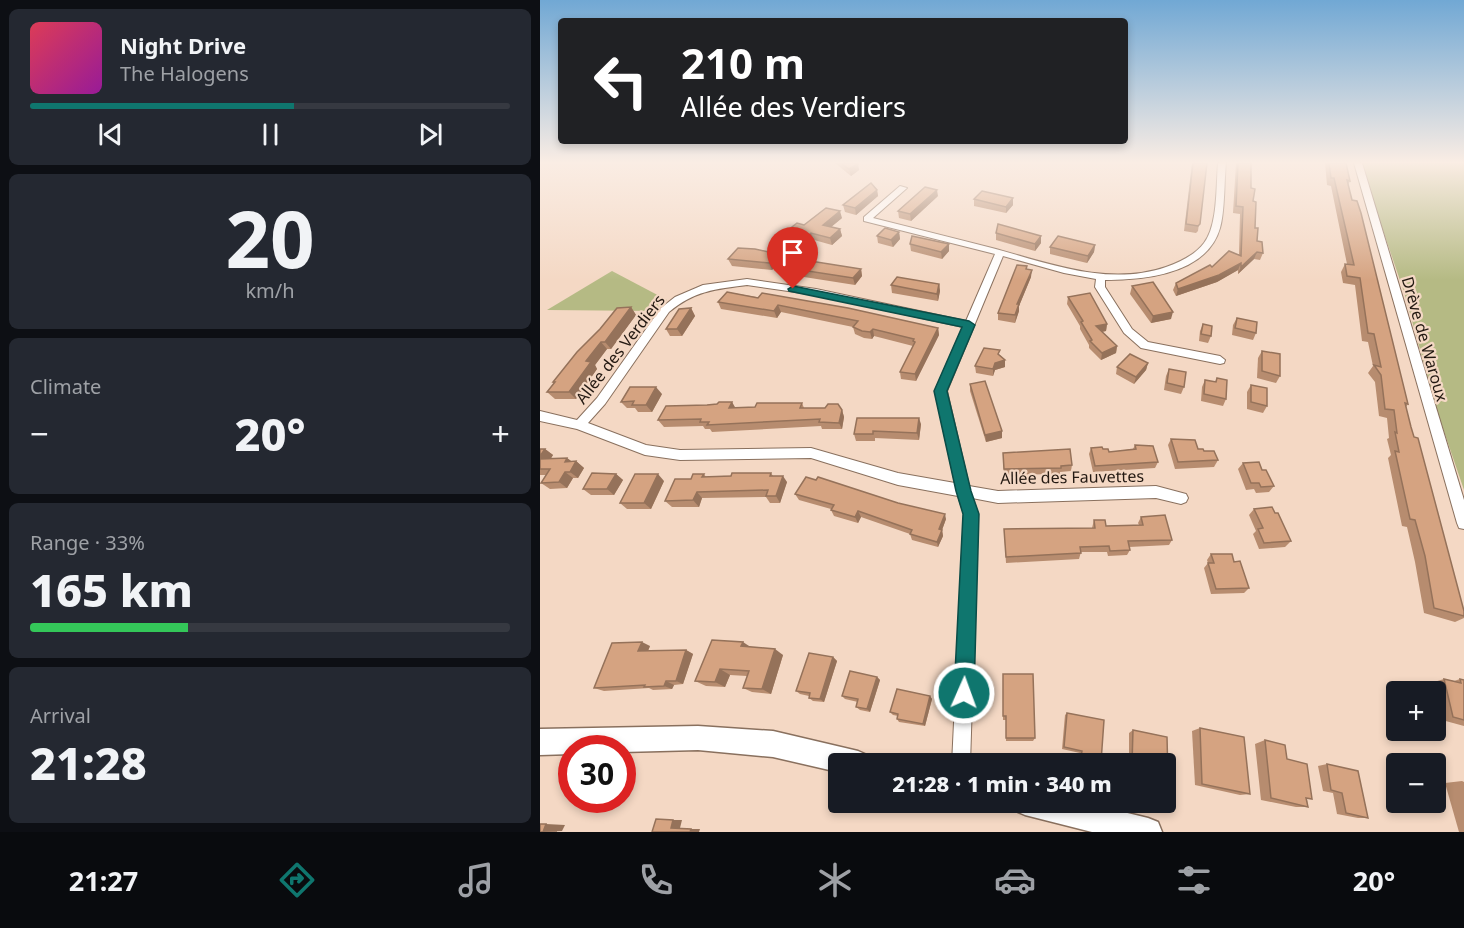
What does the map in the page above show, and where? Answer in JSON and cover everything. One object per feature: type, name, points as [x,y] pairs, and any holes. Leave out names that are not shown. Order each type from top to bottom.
[{"type":"street","points":[[887,202],[867,219],[1086,275],[1101,276],[1153,274],[1192,260],[1205,250],[1216,228],[1218,202]]},
{"type":"street","name":"Drève de Waroux","points":[[1369,202],[1464,524]]},
{"type":"street","points":[[961,753],[971,514],[963,491],[941,391],[1000,253]]},
{"type":"street","points":[[1101,276],[1100,287],[1128,331],[1145,345],[1220,360]]},
{"type":"street","name":"Allée des Verdiers","points":[[579,424],[601,401],[665,310],[688,294],[706,287],[747,282],[816,292],[969,325]]},
{"type":"street","name":"Allée des Fauvettes","points":[[540,416],[579,424],[645,450],[680,455],[811,453],[898,479],[998,497],[1156,492],[1181,498]]},
{"type":"street","points":[[540,742],[698,738],[773,744],[828,757]]},
{"type":"street","points":[[1070,813],[1148,832]]},
{"type":"green space","points":[[1373,202],[1464,202],[1464,490],[1438,414],[1404,292]]},
{"type":"green space","points":[[612,271],[667,300],[655,311],[547,310]]},
{"type":"building","points":[[847,202],[863,202],[855,208],[843,205]]},
{"type":"building","points":[[908,202],[924,202],[910,214],[898,211]]},
{"type":"building","points":[[985,202],[1010,202],[1006,207]]},
{"type":"building","points":[[1189,202],[1203,202],[1200,224],[1198,226],[1186,224]]},
{"type":"building","points":[[1236,202],[1256,202],[1255,228],[1258,228],[1257,241],[1262,242],[1263,253],[1257,252],[1241,267],[1241,263],[1219,275],[1178,289],[1176,283],[1210,265],[1212,267],[1229,251],[1241,256],[1243,207],[1236,206]]},
{"type":"building","points":[[1339,202],[1357,202],[1361,213],[1408,404],[1405,403],[1411,427],[1414,437],[1418,438],[1464,616],[1434,608],[1425,556],[1415,520],[1410,519],[1395,451],[1399,452],[1394,410],[1385,409],[1381,375],[1374,365],[1381,367],[1374,334],[1368,333],[1360,278],[1347,276],[1345,264],[1354,265]]},
{"type":"building","points":[[826,208],[840,211],[823,225],[840,229],[830,238],[811,233],[808,236],[787,231],[797,223],[804,225]]},
{"type":"building","points":[[998,224],[1041,236],[1035,244],[996,233]]},
{"type":"building","points":[[885,228],[899,232],[891,240],[877,236]]},
{"type":"building","points":[[912,236],[949,244],[941,252],[910,244]]},
{"type":"building","points":[[1058,236],[1095,245],[1088,256],[1050,247]]},
{"type":"building","points":[[738,248],[778,254],[769,263],[728,259]]},
{"type":"building","points":[[804,260],[861,269],[853,278],[782,267]]},
{"type":"building","points":[[1017,265],[1027,266],[1026,269],[1032,270],[1017,304],[1019,304],[1015,315],[998,313]]},
{"type":"building","points":[[897,277],[939,284],[937,294],[891,285]]},
{"type":"building","points":[[1153,282],[1173,312],[1153,316],[1132,286]]},
{"type":"building","points":[[727,292],[758,298],[762,293],[848,308],[938,328],[915,374],[900,372],[915,342],[914,339],[873,329],[870,332],[862,331],[853,327],[858,321],[778,305],[774,311],[718,302]]},
{"type":"building","points":[[1090,293],[1107,324],[1096,326],[1117,346],[1102,353],[1090,341],[1092,340],[1081,322],[1083,321],[1068,297]]},
{"type":"building","points":[[631,307],[605,342],[601,342],[586,361],[591,362],[569,392],[547,392],[577,352],[617,308]]},
{"type":"building","points":[[691,308],[677,329],[666,329],[679,309]]},
{"type":"building","points":[[1237,318],[1257,322],[1256,333],[1235,328]]},
{"type":"building","points":[[1203,324],[1212,326],[1211,336],[1201,334]]},
{"type":"building","points":[[984,348],[1000,350],[998,354],[1005,360],[995,363],[993,369],[975,366]]},
{"type":"building","points":[[1262,351],[1280,354],[1280,376],[1262,371]]},
{"type":"building","points":[[1130,354],[1148,363],[1136,377],[1117,367]]},
{"type":"building","points":[[1169,369],[1186,372],[1184,387],[1167,383]]},
{"type":"building","points":[[1217,378],[1227,380],[1226,399],[1204,394],[1205,380],[1216,382]]},
{"type":"building","points":[[985,381],[1002,431],[985,435],[970,384]]},
{"type":"building","points":[[1251,385],[1267,388],[1267,406],[1251,402]]},
{"type":"building","points":[[630,387],[656,387],[646,405],[632,405],[634,401],[621,402]]},
{"type":"building","points":[[732,402],[729,408],[755,407],[757,403],[802,403],[800,408],[825,408],[828,404],[838,404],[842,410],[839,423],[819,422],[820,419],[707,425],[709,422],[700,422],[701,419],[658,420],[666,406],[707,405]]},
{"type":"building","points":[[857,418],[919,418],[917,433],[873,431],[873,434],[854,434]]},
{"type":"building","points":[[1171,439],[1195,440],[1198,449],[1214,451],[1218,460],[1178,462]]},
{"type":"building","points":[[1135,445],[1153,446],[1158,462],[1095,466],[1091,448],[1102,447],[1108,449],[1109,452],[1136,449]]},
{"type":"building","points":[[1070,449],[1072,465],[1061,466],[1061,468],[1004,469],[1003,453]]},
{"type":"building","points":[[567,458],[565,462],[576,461],[570,472],[565,472],[559,482],[541,483],[550,469],[540,469],[540,459]]},
{"type":"building","points":[[1259,462],[1274,486],[1261,487],[1259,483],[1251,483],[1243,463]]},
{"type":"building","points":[[592,473],[616,474],[607,489],[583,489]]},
{"type":"building","points":[[732,473],[771,473],[770,476],[783,476],[776,496],[766,496],[768,490],[697,492],[693,500],[665,501],[675,479],[691,479],[693,474],[704,474],[702,477],[731,476]]},
{"type":"building","points":[[635,474],[658,474],[644,503],[620,503]]},
{"type":"building","points":[[806,477],[816,480],[818,477],[898,503],[945,514],[937,542],[910,534],[912,530],[858,511],[855,517],[831,510],[834,505],[795,494]]},
{"type":"building","points":[[1272,507],[1275,513],[1278,513],[1291,541],[1264,543],[1258,529],[1263,528],[1254,509]]},
{"type":"building","points":[[1165,515],[1172,540],[1128,541],[1130,550],[1110,551],[1109,546],[1080,547],[1081,553],[1006,557],[1004,529],[1095,528],[1094,520],[1105,520],[1106,526],[1143,525],[1141,517]]},
{"type":"building","points":[[1211,554],[1232,554],[1234,562],[1240,561],[1249,588],[1216,589],[1208,563],[1214,563]]},
{"type":"building","points":[[712,640],[743,642],[741,646],[775,649],[762,689],[743,688],[749,671],[720,669],[715,682],[695,681]]},
{"type":"building","points":[[642,642],[638,651],[686,650],[676,681],[666,681],[664,686],[594,688],[612,643]]},
{"type":"building","points":[[809,653],[833,657],[820,699],[809,698],[810,693],[796,691]]},
{"type":"building","points":[[850,671],[877,677],[867,709],[856,707],[858,699],[842,696]]},
{"type":"building","points":[[1003,674],[1033,674],[1035,738],[1006,738],[1006,716],[1003,716]]},
{"type":"building","points":[[1444,679],[1461,683],[1460,679],[1464,680],[1464,720],[1453,717]]},
{"type":"building","points":[[897,689],[930,696],[923,724],[897,719],[898,714],[890,712]]},
{"type":"building","points":[[1067,713],[1104,720],[1102,753],[1082,753],[1082,751],[1064,747]]},
{"type":"building","points":[[1200,728],[1244,737],[1250,794],[1202,784]]},
{"type":"building","points":[[1133,730],[1167,737],[1167,753],[1132,753]]},
{"type":"building","points":[[1265,740],[1285,745],[1287,759],[1307,764],[1312,799],[1306,798],[1308,807],[1271,798]]},
{"type":"building","points":[[1327,764],[1358,771],[1368,818],[1346,813],[1342,793],[1331,790]]},
{"type":"building","points":[[656,819],[673,820],[671,828],[691,829],[690,832],[652,832]]},
{"type":"building","points":[[540,824],[546,824],[543,832],[540,832]]},
{"type":"route","points":[[793,289],[900,309],[969,325],[941,391],[963,491],[971,514],[964,693]]}]
